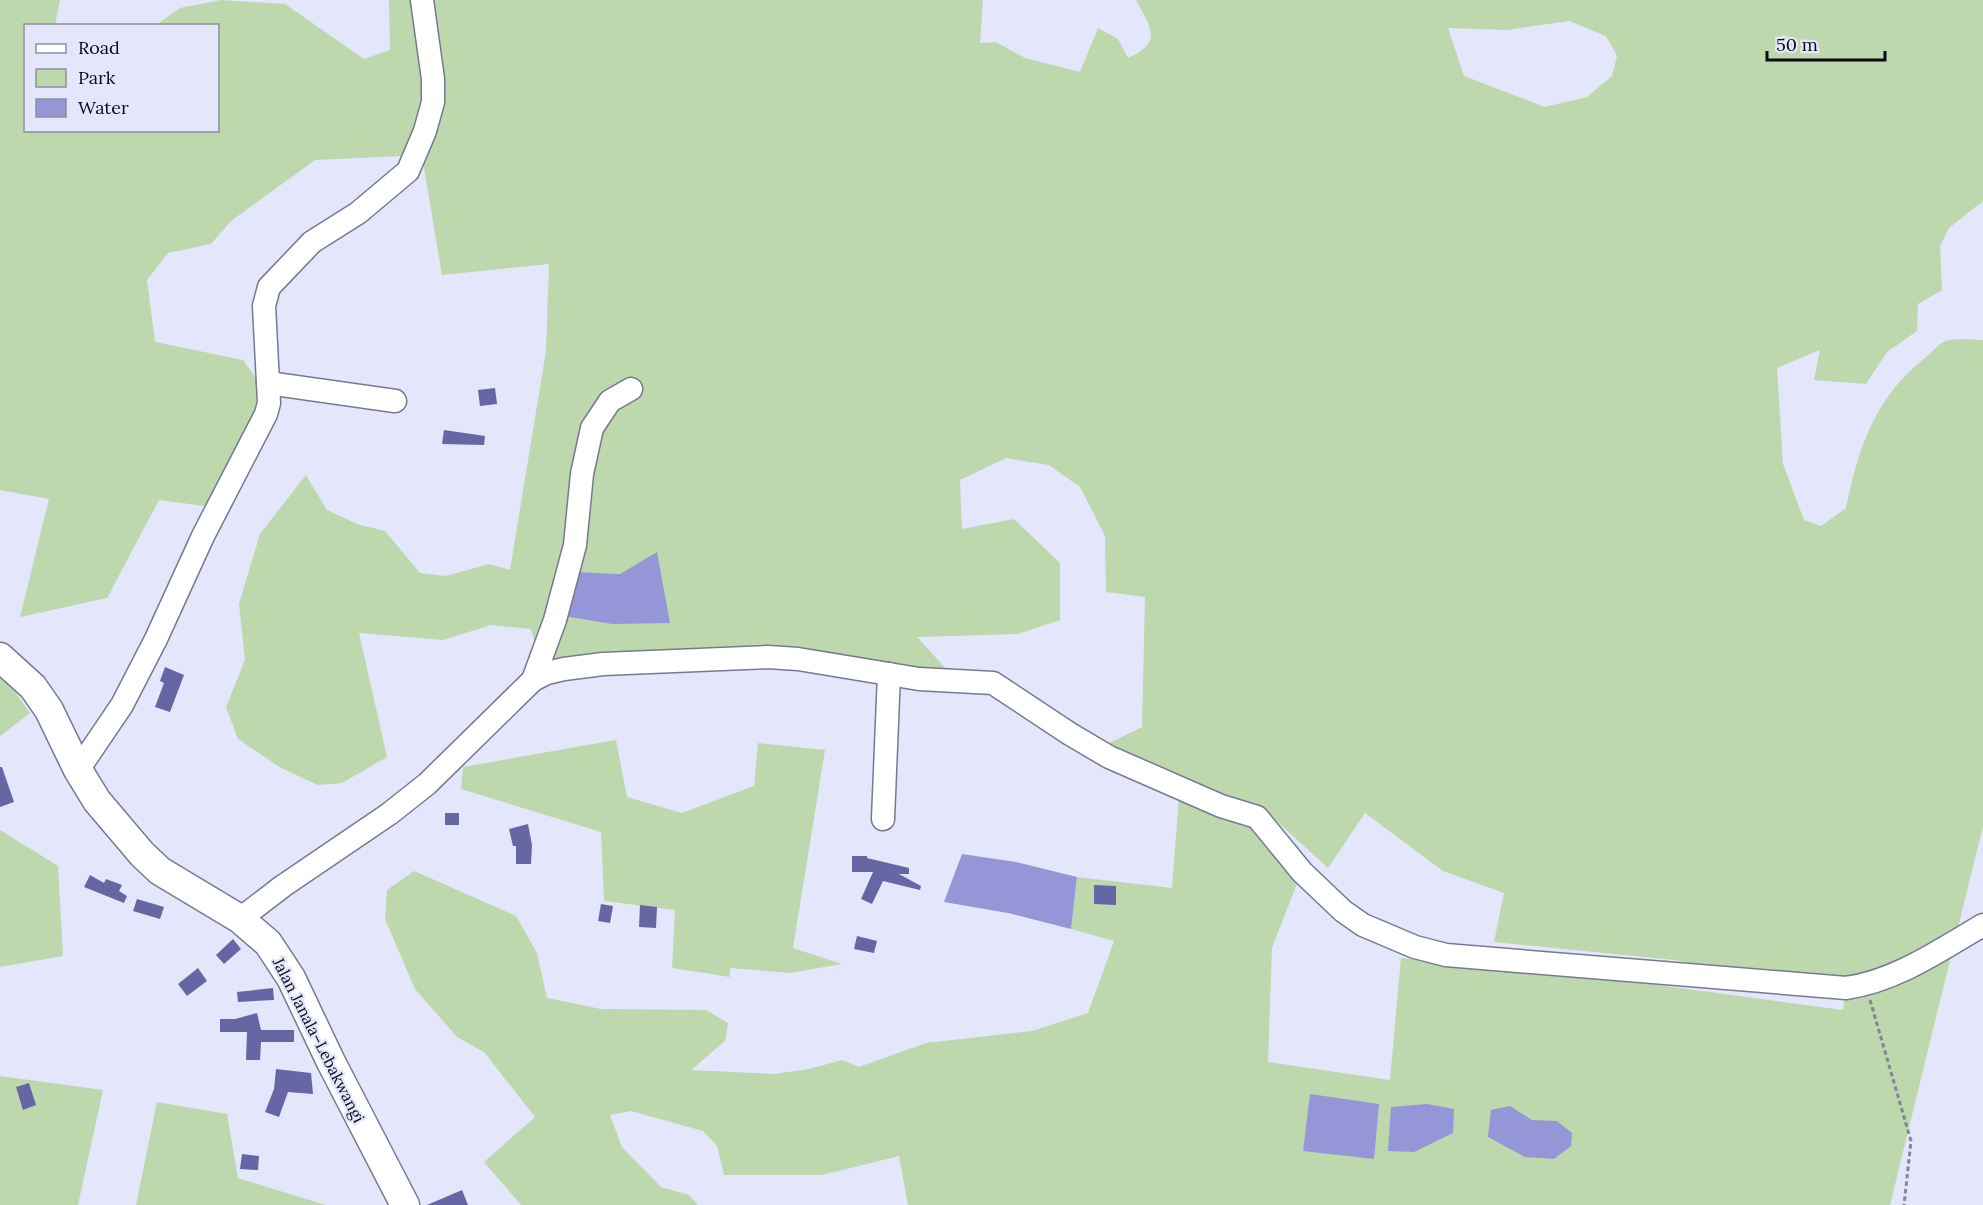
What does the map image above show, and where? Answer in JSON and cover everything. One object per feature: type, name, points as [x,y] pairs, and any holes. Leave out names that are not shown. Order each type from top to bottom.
[{"type":"main road","name":"Jalan Janala–Lebakwangi","points":[[0,657],[33,687],[48,710],[78,770],[97,801],[142,854],[154,865],[240,919],[268,943],[291,978],[331,1062],[405,1205]]},
{"type":"street","points":[[78,770],[122,705],[156,639],[203,536],[266,414],[269,403],[264,306],[270,287],[312,242],[358,213],[408,171],[425,132],[433,102],[433,79],[422,0]]},
{"type":"street","points":[[268,383],[395,401]]},
{"type":"street","points":[[533,680],[555,620],[575,545],[582,474],[592,428],[610,400],[630,389]]},
{"type":"street","points":[[240,919],[283,886],[389,814],[427,784],[533,680],[547,673],[603,664],[768,657],[798,659],[919,679],[993,683],[1109,757],[1221,806],[1257,817],[1302,872],[1363,925],[1415,947],[1446,955],[1846,988],[1866,985],[1896,974],[1983,926]]},
{"type":"street","points":[[883,819],[890,674]]},
{"type":"path","points":[[1866,985],[1911,1141],[1904,1205]]},
{"type":"green space","points":[[0,0],[60,0],[55,24],[24,24],[24,132],[219,132],[219,24],[157,24],[180,8],[221,0],[285,4],[364,59],[390,50],[389,0],[983,0],[980,43],[996,42],[1025,58],[1080,72],[1098,28],[1118,39],[1128,58],[1146,46],[1151,33],[1136,0],[1983,0],[1983,201],[1949,228],[1940,246],[1942,290],[1918,304],[1917,331],[1887,352],[1866,384],[1814,380],[1820,350],[1777,368],[1783,464],[1804,520],[1821,526],[1846,508],[1863,444],[1871,425],[1893,389],[1943,342],[1983,340],[1983,826],[1890,1205],[908,1205],[899,1156],[822,1175],[724,1175],[717,1146],[703,1131],[631,1111],[610,1115],[622,1147],[661,1187],[689,1195],[698,1205],[521,1205],[484,1162],[535,1117],[484,1052],[457,1037],[415,989],[385,919],[387,890],[414,871],[516,916],[537,953],[547,998],[601,1009],[706,1010],[728,1023],[725,1041],[691,1070],[774,1074],[809,1069],[842,1060],[859,1067],[926,1043],[1032,1031],[1088,1013],[1114,941],[1071,929],[1077,877],[1172,888],[1179,796],[1095,750],[1142,727],[1145,597],[1106,592],[1105,536],[1080,487],[1049,465],[1006,458],[960,480],[962,529],[1014,519],[1060,563],[1060,620],[1018,634],[917,637],[959,683],[778,652],[541,667],[531,629],[491,625],[443,640],[359,633],[387,757],[342,783],[318,785],[281,768],[238,739],[226,707],[245,660],[239,604],[260,534],[306,475],[327,510],[357,524],[385,531],[420,573],[446,576],[489,564],[510,570],[546,351],[549,264],[442,275],[422,155],[315,160],[231,221],[211,244],[168,253],[147,280],[155,342],[243,360],[260,384],[264,407],[219,508],[159,500],[107,598],[20,617],[49,499],[0,490]],"holes":[[[1569,21],[1606,36],[1617,56],[1612,76],[1587,97],[1545,107],[1464,76],[1448,28],[1506,30]],[[656,553],[612,624],[557,571],[620,574]],[[1183,798],[1270,815],[1328,868],[1365,813],[1443,871],[1504,893],[1494,942],[1675,960],[1784,980],[1846,979],[1843,1010],[1569,973],[1401,958],[1390,1080],[1268,1062],[1272,948],[1298,881],[1262,833]]]},
{"type":"green space","points":[[0,671],[30,713],[0,736]]},
{"type":"green space","points":[[616,740],[627,797],[682,813],[754,786],[758,743],[825,750],[793,948],[842,964],[790,973],[730,968],[730,977],[672,968],[675,910],[604,901],[601,832],[461,789],[463,767]]},
{"type":"green space","points":[[0,830],[58,866],[63,956],[0,967]]},
{"type":"green space","points":[[0,1076],[103,1090],[78,1205],[0,1205]]},
{"type":"green space","points":[[157,1102],[227,1114],[238,1178],[326,1205],[136,1205]]},
{"type":"water","points":[[657,552],[670,623],[612,624],[546,613],[557,571],[620,574]]},
{"type":"water","points":[[962,854],[1016,862],[1077,877],[1071,929],[1008,913],[944,902]]},
{"type":"water","points":[[1310,1094],[1379,1104],[1374,1159],[1303,1151]]},
{"type":"water","points":[[1427,1104],[1454,1109],[1453,1133],[1414,1152],[1388,1151],[1391,1107]]},
{"type":"water","points":[[1510,1106],[1532,1120],[1557,1121],[1572,1133],[1571,1146],[1554,1159],[1525,1157],[1488,1137],[1491,1110]]},
{"type":"building","points":[[495,388],[497,404],[480,406],[478,390]]},
{"type":"building","points":[[444,430],[485,436],[484,445],[442,444]]},
{"type":"building","points":[[165,667],[184,675],[170,712],[155,707],[164,683],[160,681]]},
{"type":"building","points":[[0,767],[2,767],[14,802],[0,807]]},
{"type":"building","points":[[445,813],[459,813],[459,825],[445,825]]},
{"type":"building","points":[[528,824],[532,845],[531,864],[516,864],[516,846],[513,846],[509,829]]},
{"type":"building","points":[[852,856],[867,856],[867,858],[909,868],[909,874],[899,874],[921,886],[920,890],[883,881],[872,904],[861,899],[873,872],[852,872]]},
{"type":"building","points":[[90,875],[104,883],[106,879],[122,885],[119,891],[127,896],[124,903],[84,887]]},
{"type":"building","points":[[1094,885],[1116,886],[1116,905],[1094,904]]},
{"type":"building","points":[[137,899],[164,907],[160,919],[133,911]]},
{"type":"building","points":[[601,904],[613,906],[610,923],[598,921]]},
{"type":"building","points":[[640,905],[657,907],[656,928],[639,927]]},
{"type":"building","points":[[857,936],[877,941],[874,953],[854,949]]},
{"type":"building","points":[[233,939],[241,949],[224,964],[216,955]]},
{"type":"building","points":[[198,968],[207,981],[187,996],[178,984]]},
{"type":"building","points":[[273,988],[274,1000],[238,1002],[237,992]]},
{"type":"building","points":[[257,1013],[261,1030],[294,1030],[294,1042],[261,1042],[260,1060],[246,1060],[247,1032],[220,1032],[220,1019],[235,1019]]},
{"type":"building","points":[[276,1069],[311,1073],[313,1094],[288,1092],[279,1117],[265,1112],[274,1089]]},
{"type":"building","points":[[29,1083],[36,1105],[23,1110],[16,1087]]},
{"type":"building","points":[[242,1154],[259,1156],[258,1170],[240,1169]]},
{"type":"building","points":[[462,1190],[468,1205],[427,1205]]}]
